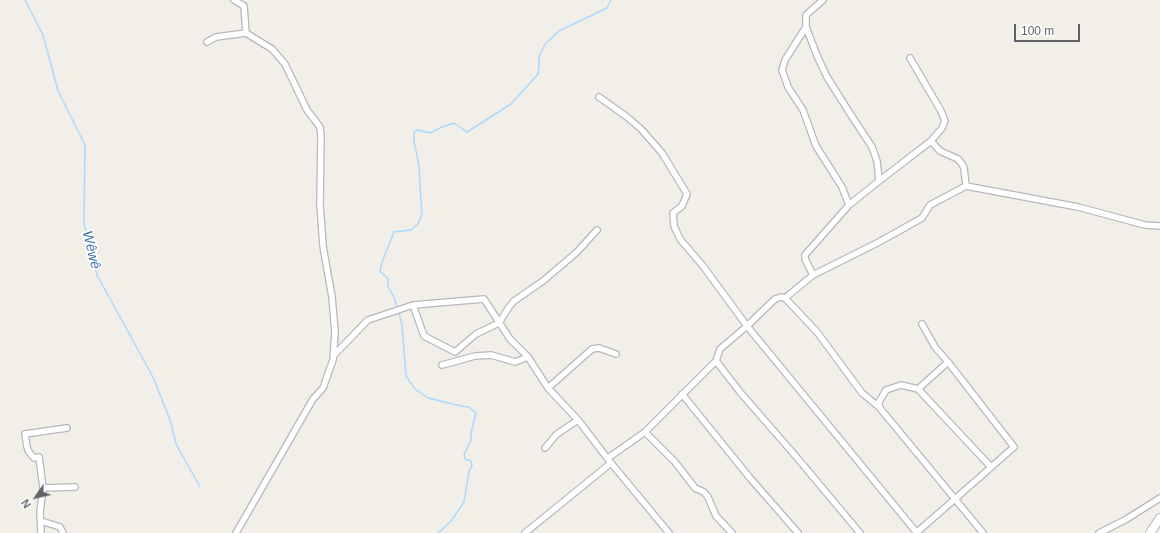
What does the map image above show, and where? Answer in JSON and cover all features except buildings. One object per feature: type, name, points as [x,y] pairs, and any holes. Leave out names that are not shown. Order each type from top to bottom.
[{"type":"main road","points":[[1150,533],[1160,518]]},
{"type":"street","points":[[234,0],[244,6],[246,34]]},
{"type":"street","points":[[823,0],[806,15],[806,27],[827,77],[872,147],[878,161],[879,180]]},
{"type":"street","points":[[806,27],[785,60],[782,70],[788,87],[803,110],[816,146],[842,187],[849,205]]},
{"type":"street","points":[[207,42],[216,37],[246,34],[272,49],[285,64],[307,110],[320,127],[320,204],[323,246],[332,297],[335,332],[333,360],[323,388],[313,399],[236,533]]},
{"type":"street","points":[[813,275],[805,259],[805,255],[849,205],[879,180],[931,141],[942,128],[945,121],[941,111],[910,58]]},
{"type":"street","points":[[599,98],[627,117],[641,129],[662,153],[687,194],[682,206],[673,213],[674,226],[680,239],[704,266],[747,326],[916,533],[1014,447],[935,347],[922,324]]},
{"type":"street","points":[[931,141],[940,151],[958,159],[962,164],[964,168],[966,186]]},
{"type":"street","points":[[785,298],[813,275],[879,242],[916,221],[923,216],[930,205],[966,186],[1078,207],[1145,225],[1160,226]]},
{"type":"street","points":[[413,305],[424,336],[455,352],[476,334],[499,323],[509,306],[514,301],[543,281],[577,252],[597,230]]},
{"type":"street","points":[[608,458],[645,432],[716,361],[720,349],[747,326],[775,298],[781,297],[785,298],[817,332],[864,395],[879,407],[954,500],[983,533]]},
{"type":"street","points":[[334,355],[368,320],[413,305],[484,299],[510,339],[528,357],[548,388],[578,420],[611,463],[669,533]]},
{"type":"street","points":[[548,388],[592,349],[599,348],[616,354]]},
{"type":"street","points":[[442,365],[475,356],[491,355],[515,362],[528,357]]},
{"type":"street","points":[[716,361],[740,392],[860,533]]},
{"type":"street","points":[[918,389],[948,362]]},
{"type":"street","points":[[879,407],[879,402],[886,390],[901,385],[918,389],[991,467]]},
{"type":"street","points":[[682,394],[745,472],[798,533]]},
{"type":"street","points":[[545,448],[557,434],[578,420]]},
{"type":"street","points":[[41,533],[40,512],[43,488],[39,457],[34,458],[29,452],[26,447],[25,434],[67,428]]},
{"type":"street","points":[[645,432],[675,462],[696,488],[704,492],[708,497],[716,516],[732,533]]},
{"type":"street","points":[[525,533],[611,463]]},
{"type":"street","points":[[43,488],[75,487]]},
{"type":"street","points":[[1099,533],[1108,531],[1160,498]]},
{"type":"street","points":[[41,521],[60,527],[63,533]]},
{"type":"waterway","name":"Wêwê","points":[[25,0],[43,35],[58,91],[85,145],[84,223],[97,275],[154,379],[171,423],[176,444],[200,487]]},
{"type":"waterway","points":[[397,307],[394,297],[388,287],[388,279],[380,271],[394,232],[411,230],[418,224],[422,214],[419,166],[414,141],[414,132],[418,130],[430,133],[454,123],[467,132],[511,104],[538,74],[539,57],[545,44],[559,31],[607,8],[611,0]]},
{"type":"waterway","points":[[399,313],[402,325],[406,376],[415,389],[428,398],[469,407],[476,413],[471,433],[471,440],[464,455],[465,459],[471,461],[472,465],[469,472],[464,502],[451,521],[438,533]]}]
